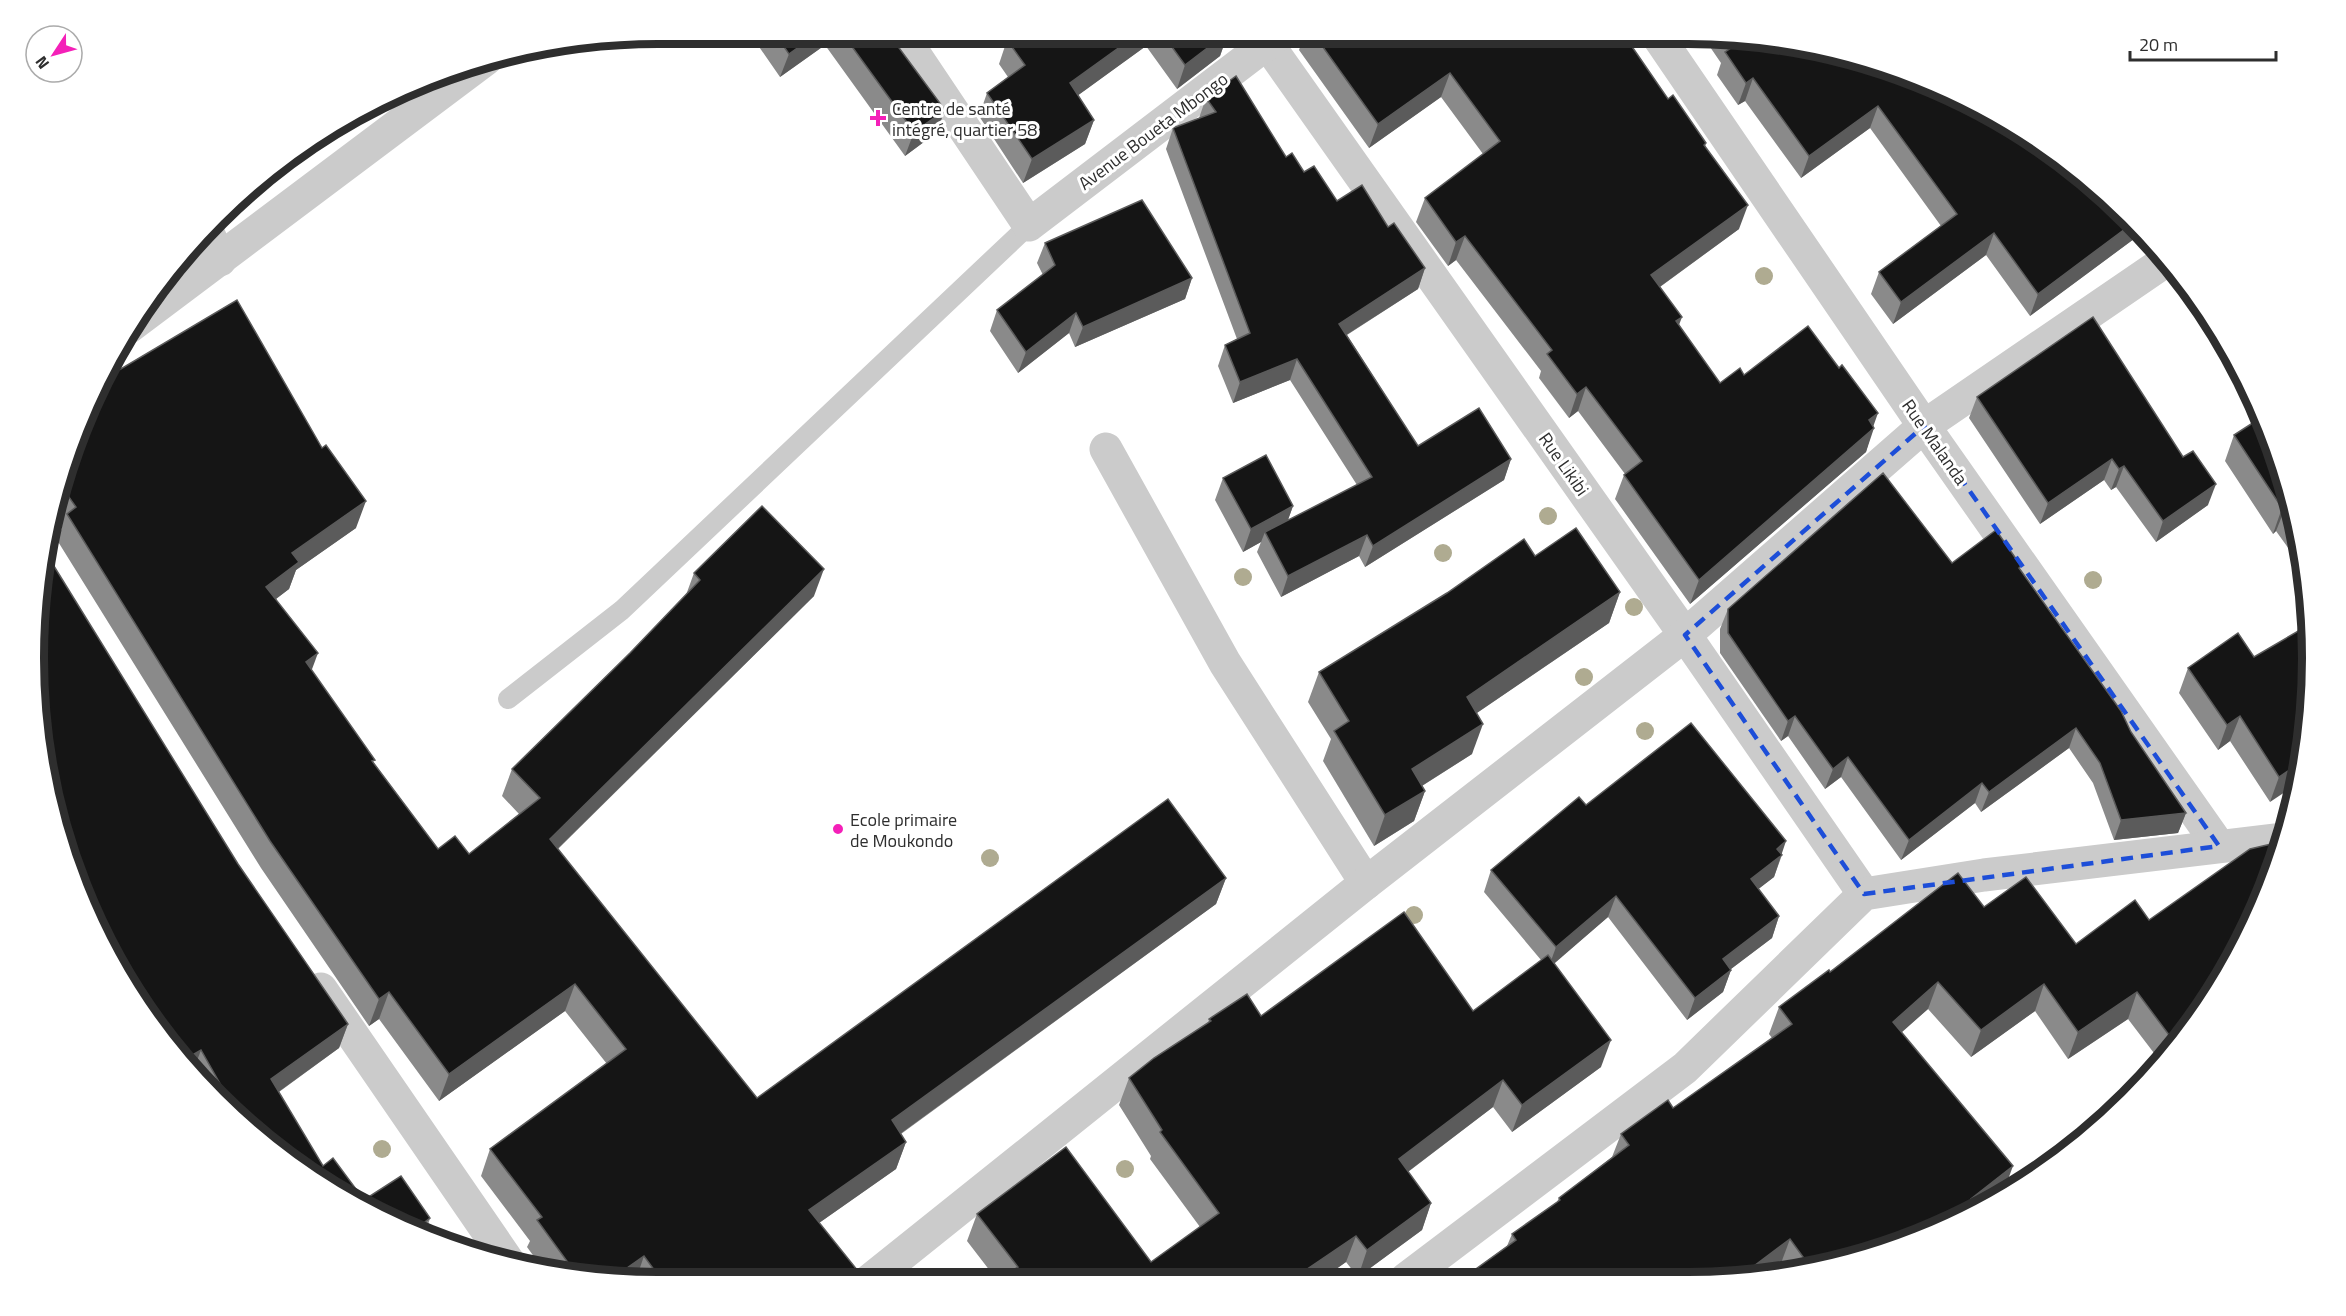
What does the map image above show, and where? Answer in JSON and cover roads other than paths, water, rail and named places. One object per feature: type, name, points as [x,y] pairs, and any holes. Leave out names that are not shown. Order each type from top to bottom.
[{"type":"street","points":[[908,44],[1029,225]]},
{"type":"street","name":"Avenue Boueta Mbongo","points":[[1029,225],[1260,44]]},
{"type":"street","name":"Rue Likibi","points":[[1272,44],[1864,894]]},
{"type":"street","name":"Rue Malanda","points":[[1664,44],[1924,426],[2219,846]]},
{"type":"street","points":[[152,310],[220,260],[442,83]]},
{"type":"street","points":[[210,237],[220,260]]},
{"type":"street","points":[[880,1272],[1366,884],[1685,635],[1924,426],[2160,265]]},
{"type":"street","points":[[1106,448],[1226,663],[1366,884]]},
{"type":"street","points":[[1415,1272],[1685,1068],[1864,894],[1984,875],[2275,840]]},
{"type":"street","points":[[305,965],[502,1253]]},
{"type":"lane","points":[[508,699],[622,610],[1029,225]]},
{"type":"place","name":"Centre de santé intégré, quartier 58","points":[[878,118]]},
{"type":"place","name":"Ecole primaire de Moukondo","points":[[838,829]]}]
